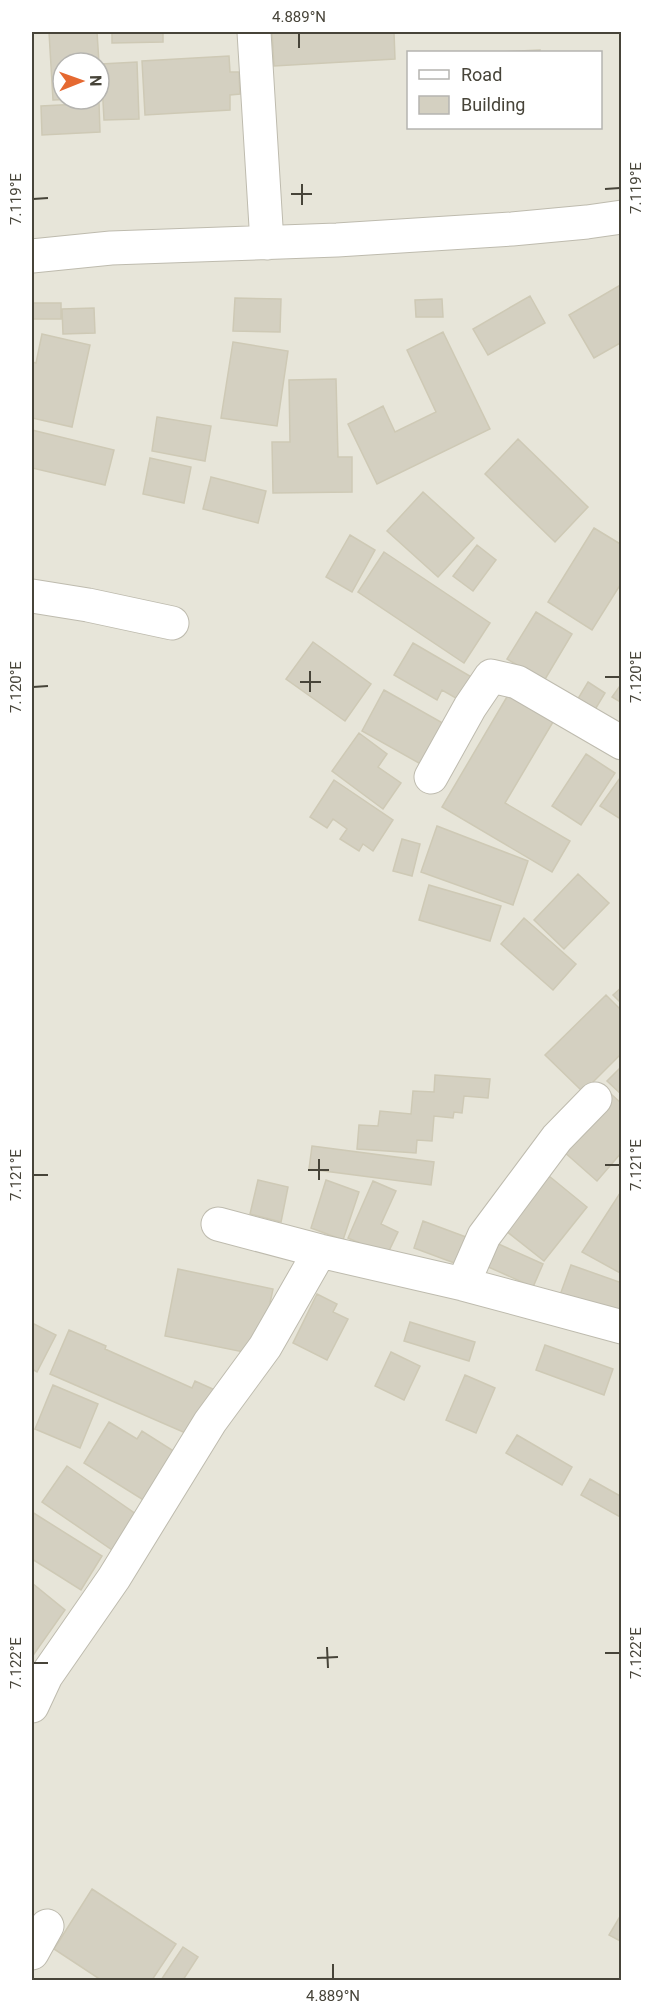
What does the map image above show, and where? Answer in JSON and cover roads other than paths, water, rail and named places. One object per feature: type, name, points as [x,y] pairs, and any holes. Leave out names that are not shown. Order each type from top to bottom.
[{"type":"street","points":[[254,32],[267,243]]},
{"type":"street","points":[[32,256],[111,248],[267,243],[512,229],[621,217]]},
{"type":"street","points":[[32,596],[172,623]]},
{"type":"street","points":[[431,777],[470,707],[491,676],[517,682],[621,743]]},
{"type":"street","points":[[463,1284],[484,1236],[557,1138],[595,1099]]},
{"type":"street","points":[[218,1224],[320,1251],[463,1284],[621,1328]]},
{"type":"street","points":[[32,1706],[46,1676],[114,1578],[210,1422],[266,1347],[320,1251]]}]
